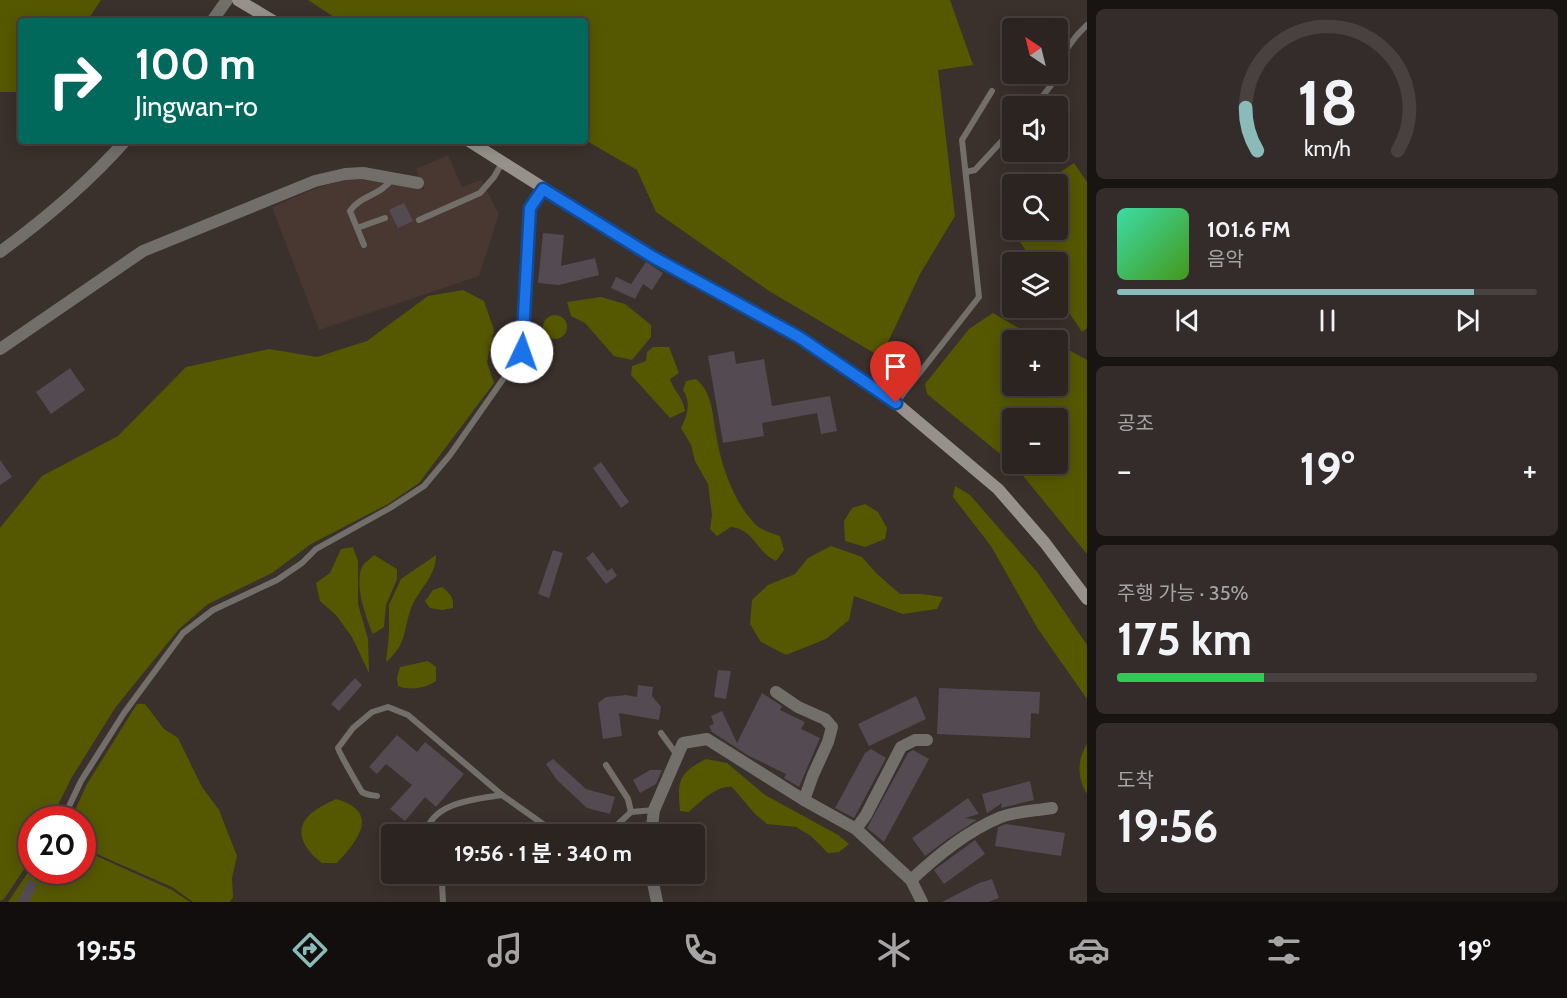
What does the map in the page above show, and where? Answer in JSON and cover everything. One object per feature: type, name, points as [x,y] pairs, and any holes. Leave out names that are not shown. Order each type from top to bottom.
[{"type":"main road","points":[[238,0],[268,18]]},
{"type":"main road","points":[[474,144],[653,257],[799,337],[896,403],[998,489],[1045,543],[1087,599]]},
{"type":"street","points":[[214,18],[227,0]]},
{"type":"street","points":[[0,252],[38,224],[100,169],[122,144]]},
{"type":"street","points":[[0,349],[143,251],[315,181],[345,174],[363,173],[418,183]]},
{"type":"street","points":[[776,692],[798,707],[825,719],[832,727],[804,800]]},
{"type":"street","points":[[652,824],[654,810],[683,743],[707,739],[804,800],[856,829],[911,880],[922,902]]},
{"type":"street","points":[[856,829],[866,816],[901,747],[915,740],[927,740]]},
{"type":"street","points":[[911,880],[937,855],[986,824],[1011,814],[1052,808]]},
{"type":"street","points":[[653,884],[657,902]]},
{"type":"lane","points":[[1068,49],[1087,26]]},
{"type":"lane","points":[[896,403],[980,297],[962,140],[992,90]]},
{"type":"lane","points":[[966,172],[975,170],[1002,141]]},
{"type":"lane","points":[[419,220],[480,193],[494,177],[502,163]]},
{"type":"lane","points":[[364,245],[350,211],[356,202],[386,188],[394,178]]},
{"type":"lane","points":[[69,806],[81,782],[124,712],[183,633],[213,610],[277,580],[302,563],[316,549],[390,508],[424,486],[450,454],[522,352],[530,208],[543,189]]},
{"type":"lane","points":[[357,228],[385,218]]},
{"type":"lane","points":[[377,796],[365,794],[359,789],[348,765],[339,754],[338,748],[353,728],[372,712],[388,707],[408,715],[502,795],[543,824]]},
{"type":"lane","points":[[661,733],[676,756]]},
{"type":"lane","points":[[606,765],[628,799],[631,812]]},
{"type":"lane","points":[[430,824],[441,810],[473,800],[502,795]]},
{"type":"lane","points":[[618,824],[631,812],[654,810]]},
{"type":"lane","points":[[442,884],[444,902]]},
{"type":"shaded area","points":[[0,0],[101,0],[89,18],[18,18],[18,92],[0,92]]},
{"type":"shaded area","points":[[308,0],[950,0],[973,65],[938,70],[955,216],[920,274],[881,357],[769,291],[656,212],[637,170],[588,142],[588,18],[335,18]]},
{"type":"shaded area","points":[[448,155],[462,187],[481,180],[499,214],[479,276],[319,330],[272,207],[316,188],[345,180],[378,180],[424,189],[416,169]]},
{"type":"shaded area","points":[[1074,163],[1087,182],[1087,328],[1082,332],[1068,311],[1068,252],[1027,252],[1018,240],[1068,240],[1068,174],[1058,174]]},
{"type":"shaded area","points":[[463,290],[484,301],[494,330],[487,362],[494,383],[419,483],[388,504],[311,544],[272,573],[208,604],[179,629],[115,708],[72,777],[58,806],[18,806],[18,878],[4,899],[0,901],[0,528],[42,476],[118,436],[186,367],[269,349],[317,357],[367,341],[428,296]]},
{"type":"shaded area","points":[[601,297],[625,304],[651,325],[651,337],[632,360],[614,356],[585,323],[571,316],[567,302]]},
{"type":"shaded area","points":[[993,313],[1022,330],[1002,330],[1002,396],[1068,396],[1068,350],[1087,360],[1087,554],[1022,474],[1068,474],[1068,408],[1002,408],[1002,456],[927,394],[925,384],[969,329]]},
{"type":"shaded area","points":[[550,315],[560,315],[567,322],[567,332],[560,339],[550,339],[543,332],[543,322]]},
{"type":"shaded area","points":[[653,347],[669,347],[679,373],[670,379],[685,411],[670,418],[631,375],[632,366],[646,361],[647,352]]},
{"type":"shaded area","points":[[696,379],[709,397],[721,458],[734,494],[757,526],[780,536],[784,550],[776,561],[739,529],[731,527],[717,536],[710,529],[712,515],[708,484],[681,428],[688,409],[683,390],[686,381]]},
{"type":"shaded area","points":[[955,486],[970,495],[1038,573],[1087,645],[1087,699],[1038,629],[991,546],[953,497]]},
{"type":"shaded area","points":[[865,504],[878,512],[887,528],[885,539],[865,547],[845,541],[844,521],[852,508]]},
{"type":"shaded area","points":[[831,546],[862,557],[900,594],[943,597],[937,609],[903,614],[854,596],[849,620],[826,639],[786,655],[761,642],[750,624],[752,600],[768,585],[795,574],[808,558]]},
{"type":"shaded area","points":[[353,547],[358,561],[358,604],[368,639],[369,673],[352,637],[336,615],[320,601],[316,583],[330,573],[341,549]]},
{"type":"shaded area","points":[[374,555],[397,569],[397,579],[386,605],[384,627],[373,634],[367,619],[359,581],[363,565]]},
{"type":"shaded area","points":[[436,555],[431,576],[412,606],[402,642],[386,662],[389,605],[401,579]]},
{"type":"shaded area","points":[[442,587],[451,596],[453,608],[442,610],[430,608],[425,601],[433,590]]},
{"type":"shaded area","points":[[428,661],[436,667],[436,681],[417,688],[398,686],[397,678],[400,667]]},
{"type":"shaded area","points":[[137,704],[145,704],[164,729],[178,738],[202,787],[219,810],[237,856],[232,878],[233,897],[230,902],[193,902],[172,887],[96,854],[96,806],[77,806],[87,784]]},
{"type":"shaded area","points":[[1087,744],[1087,794],[1081,782],[1080,762]]},
{"type":"shaded area","points":[[706,759],[727,763],[765,795],[838,835],[849,844],[839,852],[828,853],[811,836],[796,827],[767,824],[755,814],[732,787],[715,791],[689,812],[680,811],[679,792],[685,773]]},
{"type":"shaded area","points":[[336,799],[358,811],[362,819],[361,827],[352,845],[337,863],[322,863],[305,845],[302,829],[308,816],[321,806]]},
{"type":"shaded area","points":[[96,856],[172,890],[190,902],[8,902],[20,884],[96,884]]},
{"type":"building","points":[[404,203],[413,221],[398,228],[389,210]]},
{"type":"building","points":[[543,233],[564,235],[561,266],[595,258],[599,275],[559,285],[538,283]]},
{"type":"building","points":[[646,262],[663,273],[652,290],[643,284],[635,299],[611,288],[616,277],[631,284]]},
{"type":"building","points":[[734,351],[736,364],[764,359],[772,406],[830,396],[837,431],[821,434],[817,413],[762,423],[764,436],[723,443],[708,356]]},
{"type":"building","points":[[70,368],[85,390],[51,414],[36,392]]},
{"type":"building","points":[[0,460],[12,477],[0,485]]},
{"type":"building","points":[[601,462],[629,502],[621,508],[593,468]]},
{"type":"building","points":[[553,550],[563,553],[549,598],[538,594]]},
{"type":"building","points":[[593,552],[607,571],[612,568],[617,576],[606,584],[586,558]]},
{"type":"building","points":[[718,670],[731,671],[726,699],[714,697]]},
{"type":"building","points":[[355,678],[362,685],[339,711],[331,704]]},
{"type":"building","points":[[638,685],[653,687],[652,696],[661,707],[659,720],[619,713],[622,736],[603,739],[598,703],[606,697],[626,695],[637,697]]},
{"type":"building","points":[[939,688],[1040,692],[1039,714],[1031,713],[1030,738],[937,734]]},
{"type":"building","points":[[762,693],[782,706],[780,710],[805,722],[801,729],[820,738],[799,787],[784,778],[786,774],[749,756],[712,732],[709,726],[714,724],[711,716],[722,711],[737,743]]},
{"type":"building","points":[[916,696],[926,719],[869,746],[858,724]]},
{"type":"building","points":[[397,735],[417,752],[425,742],[464,774],[436,807],[425,797],[405,821],[390,809],[412,785],[386,764],[377,774],[369,767]]},
{"type":"building","points":[[871,749],[886,758],[854,818],[835,808],[865,753]]},
{"type":"building","points":[[913,750],[929,759],[884,842],[867,828],[908,753]]},
{"type":"building","points":[[553,759],[586,789],[615,797],[610,814],[587,808],[557,780],[546,764]]},
{"type":"building","points":[[650,770],[662,770],[656,784],[640,793],[633,780]]},
{"type":"building","points":[[1030,781],[1034,800],[1001,808],[1002,803],[987,813],[982,794]]},
{"type":"building","points":[[968,798],[979,814],[965,818],[977,820],[925,856],[912,838]]},
{"type":"building","points":[[1006,824],[1065,833],[1061,856],[995,846],[998,827]]},
{"type":"building","points":[[975,840],[985,854],[944,884],[934,870]]},
{"type":"building","points":[[992,879],[999,898],[988,902],[942,902],[979,883]]},
{"type":"building","points":[[26,884],[38,884],[29,902],[17,902]]},
{"type":"route","points":[[522,352],[530,208],[543,189],[653,257],[799,337],[896,403]]}]
